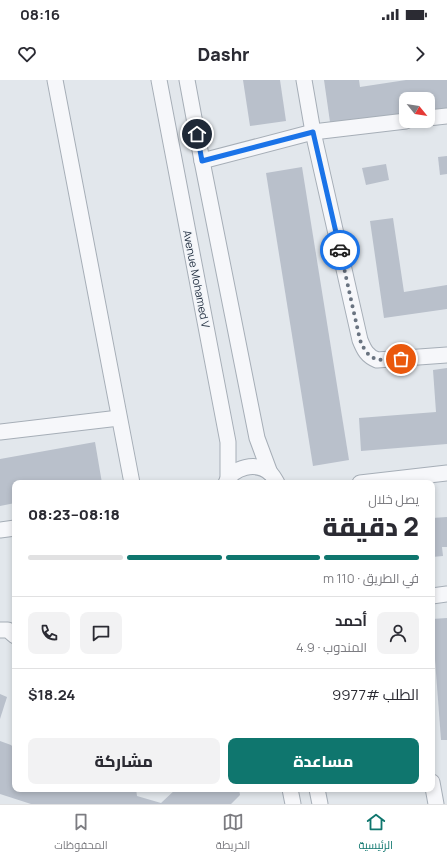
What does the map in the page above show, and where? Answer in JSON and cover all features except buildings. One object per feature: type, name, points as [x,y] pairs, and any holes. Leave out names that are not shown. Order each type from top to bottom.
[{"type":"street","points":[[55,80],[131,480]]},
{"type":"street","name":"Avenue Mohamed V","points":[[159,80],[228,442],[227,480]]},
{"type":"street","points":[[187,80],[257,438],[277,480]]},
{"type":"street","points":[[304,80],[313,132],[360,340],[364,349],[370,357],[378,360],[447,354]]},
{"type":"street","points":[[435,117],[447,116]]},
{"type":"street","points":[[202,161],[313,132],[399,122]]},
{"type":"street","points":[[0,432],[119,418]]},
{"type":"street","points":[[228,480],[233,473],[241,468],[251,466],[261,468],[277,480]]},
{"type":"street","points":[[386,480],[447,473]]},
{"type":"street","points":[[0,530],[12,528]]},
{"type":"street","points":[[435,596],[447,594]]},
{"type":"street","points":[[0,630],[8,630],[12,633]]},
{"type":"street","points":[[291,792],[293,804]]},
{"type":"street","points":[[318,792],[320,804]]},
{"type":"street","points":[[434,792],[436,804]]},
{"type":"way so far","points":[[340,250],[360,340],[364,349],[370,357],[378,360],[401,359]]},
{"type":"route","points":[[197,134],[202,161],[313,132],[340,250]]}]
